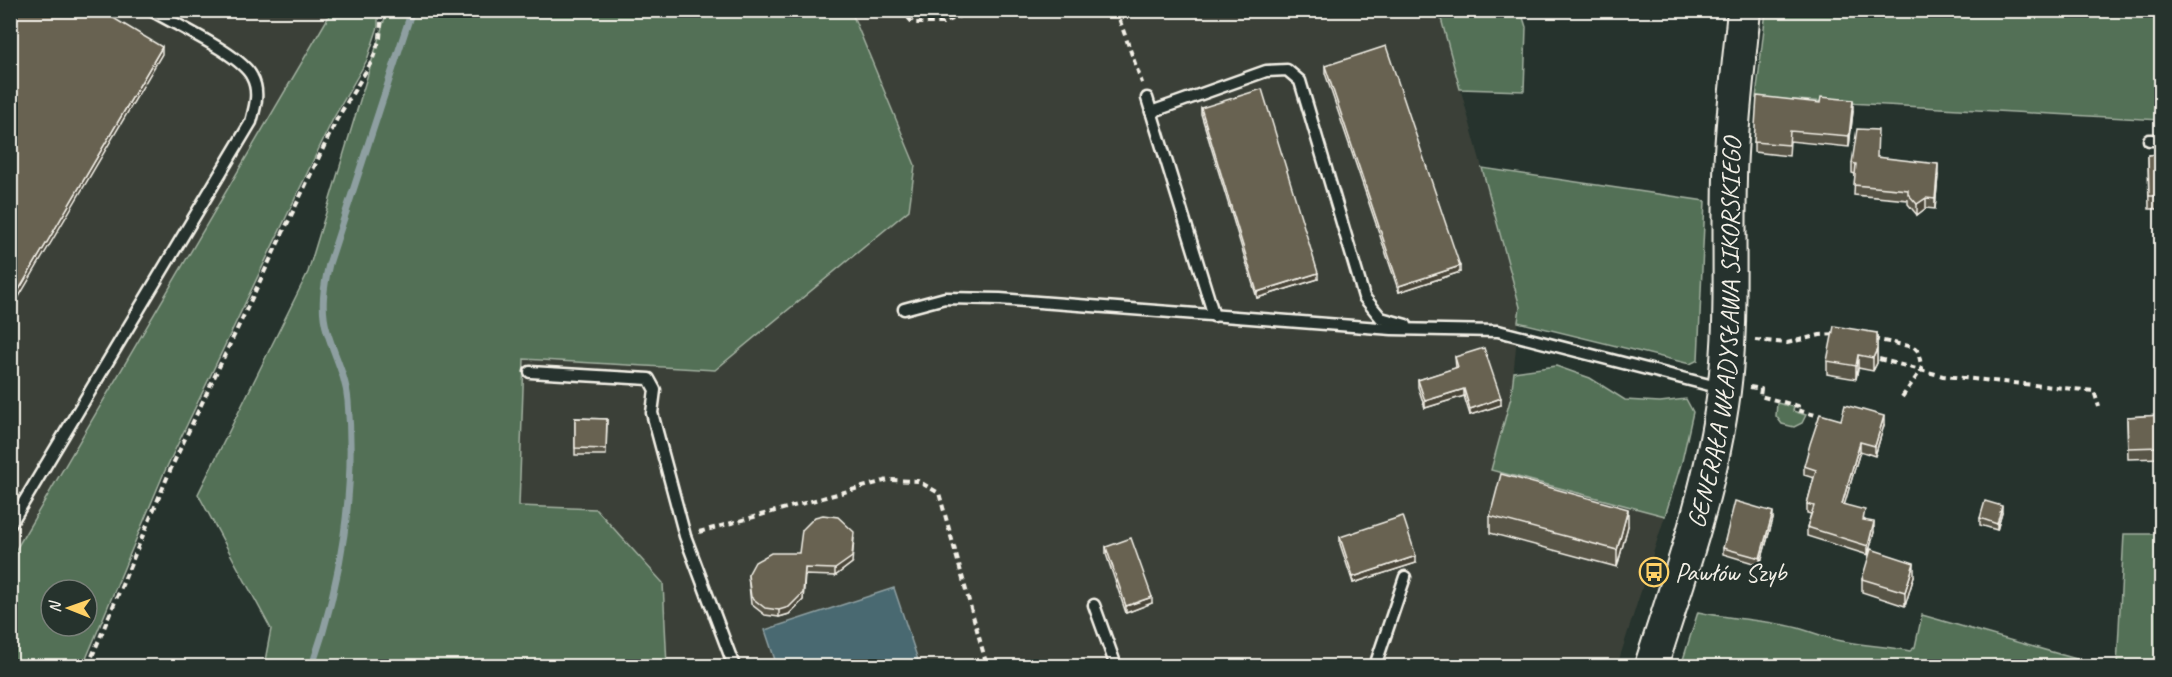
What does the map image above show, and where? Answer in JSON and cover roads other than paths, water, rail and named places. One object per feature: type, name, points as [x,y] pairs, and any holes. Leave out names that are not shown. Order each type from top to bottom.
[{"type":"street","name":"GENERAŁA WŁADYSŁAWA SIKORSKIEGO","points":[[1651,666],[1698,516],[1732,387],[1730,176],[1744,10]]},
{"type":"lane","points":[[10,525],[251,122],[257,100],[252,77],[240,61],[151,10]]},
{"type":"lane","points":[[1151,112],[1266,71],[1287,70],[1300,81],[1364,297],[1381,318],[1420,329]]},
{"type":"lane","points":[[1147,98],[1214,316]]},
{"type":"lane","points":[[2149,140],[2162,140]]},
{"type":"lane","points":[[904,309],[945,298],[1000,299],[1214,316],[1507,333],[1732,387]]},
{"type":"lane","points":[[530,372],[649,379],[655,390],[652,413],[685,536],[734,666]]},
{"type":"lane","points":[[1375,666],[1405,577]]},
{"type":"lane","points":[[1094,605],[1116,666]]},
{"type":"water","points":[[894,588],[920,666],[777,666],[765,630]]},
{"type":"waterway","points":[[312,666],[338,569],[348,502],[350,468],[347,392],[325,323],[323,306],[326,280],[329,264],[412,10]]},
{"type":"place","name":"Pawłów Szyb","points":[[1654,572]]}]
